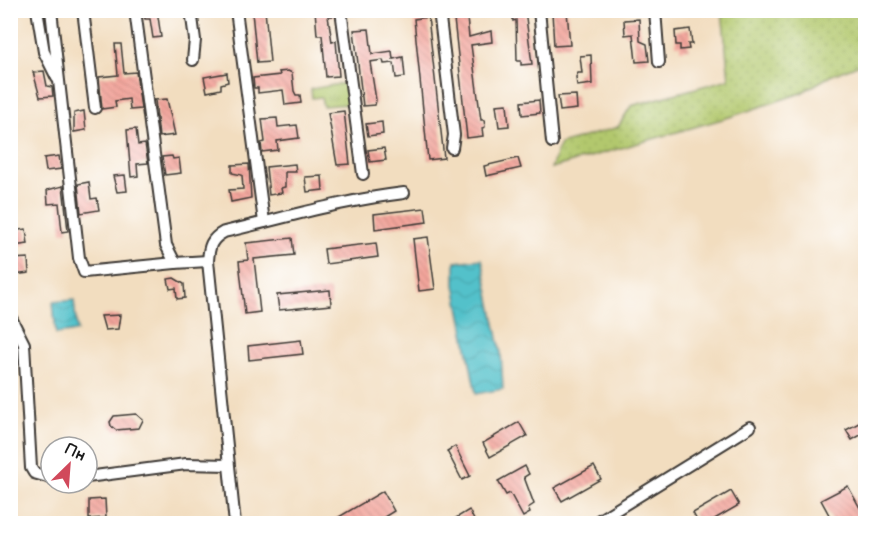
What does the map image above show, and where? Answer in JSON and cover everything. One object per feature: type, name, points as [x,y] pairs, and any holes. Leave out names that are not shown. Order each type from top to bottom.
[{"type":"street","points":[[37,10],[44,52],[58,81]]},
{"type":"street","points":[[51,10],[79,258],[84,272],[208,261]]},
{"type":"street","points":[[83,10],[95,108]]},
{"type":"street","points":[[135,10],[166,245],[175,263]]},
{"type":"street","points":[[191,10],[195,40],[193,60]]},
{"type":"street","points":[[237,10],[264,222]]},
{"type":"street","points":[[341,10],[363,174]]},
{"type":"street","points":[[439,10],[454,135],[452,148]]},
{"type":"street","points":[[539,10],[552,142]]},
{"type":"street","points":[[655,10],[659,62]]},
{"type":"street","points":[[10,50],[10,56]]},
{"type":"street","points":[[235,524],[208,261],[208,248],[213,238],[224,232],[365,197],[404,193]]},
{"type":"street","points":[[10,316],[24,344],[31,468],[33,473],[39,475]]},
{"type":"street","points":[[593,524],[750,427]]},
{"type":"street","points":[[99,476],[186,465],[228,465]]},
{"type":"green space","points":[[722,11],[865,11],[865,62],[830,76],[801,93],[733,116],[551,168],[560,144],[618,127],[631,106],[729,79]]},
{"type":"green space","points":[[345,83],[348,85],[350,104],[323,106],[321,97],[312,98],[311,89]]},
{"type":"water","points":[[482,259],[501,353],[503,389],[476,394],[455,285],[455,262]]},
{"type":"water","points":[[74,300],[77,331],[56,334],[53,302]]},
{"type":"building","points":[[143,10],[157,10],[161,37],[153,38],[150,19],[145,19]]},
{"type":"building","points":[[265,10],[270,62],[257,63],[252,12]]},
{"type":"building","points":[[315,10],[334,10],[334,16],[328,16],[332,42],[336,41],[339,76],[326,77],[322,35],[317,35]]},
{"type":"building","points":[[525,10],[532,64],[521,65],[521,61],[517,61],[516,20],[513,21],[512,11]]},
{"type":"building","points":[[567,11],[570,45],[554,46],[552,12]]},
{"type":"building","points":[[428,17],[444,158],[428,160],[414,19]]},
{"type":"building","points":[[467,18],[469,37],[491,31],[492,42],[471,45],[481,120],[484,120],[485,127],[482,128],[483,136],[467,138],[454,19]]},
{"type":"building","points":[[639,19],[640,41],[647,44],[649,61],[636,62],[633,34],[625,35],[624,20]]},
{"type":"building","points":[[369,29],[372,54],[392,51],[393,59],[403,57],[405,77],[396,78],[394,63],[384,64],[383,60],[370,62],[376,100],[375,105],[363,106],[354,30]]},
{"type":"building","points":[[690,29],[692,44],[688,44],[689,49],[680,50],[680,45],[676,45],[675,31]]},
{"type":"building","points":[[115,44],[121,44],[124,73],[136,72],[141,109],[130,110],[129,99],[115,101],[116,107],[102,109],[99,77],[118,75]]},
{"type":"building","points":[[591,55],[592,84],[577,86],[576,77],[578,73],[582,73],[580,56]]},
{"type":"building","points":[[44,71],[47,86],[52,87],[53,96],[40,97],[33,72]]},
{"type":"building","points":[[279,72],[292,73],[294,91],[296,95],[300,95],[301,103],[285,105],[283,90],[258,93],[258,88],[254,88],[253,78],[280,75]]},
{"type":"building","points":[[227,73],[228,82],[221,84],[221,89],[207,92],[204,77]]},
{"type":"building","points":[[576,95],[577,109],[560,111],[558,96]]},
{"type":"building","points":[[167,99],[175,135],[159,137],[155,100]]},
{"type":"building","points":[[539,100],[540,113],[522,115],[521,102]]},
{"type":"building","points":[[507,104],[509,126],[499,127],[496,105]]},
{"type":"building","points":[[84,111],[86,130],[74,132],[74,113]]},
{"type":"building","points":[[344,111],[350,164],[337,165],[328,113]]},
{"type":"building","points":[[277,118],[278,127],[297,125],[299,138],[277,141],[278,150],[262,152],[261,143],[265,142],[262,119]]},
{"type":"building","points":[[382,122],[383,134],[368,136],[366,124]]},
{"type":"building","points":[[136,129],[138,145],[145,144],[148,163],[137,164],[138,176],[131,177],[127,130]]},
{"type":"building","points":[[384,148],[386,160],[370,162],[368,150]]},
{"type":"building","points":[[59,156],[61,169],[46,171],[44,158]]},
{"type":"building","points":[[172,156],[173,159],[179,158],[181,173],[165,175],[162,157]]},
{"type":"building","points":[[518,158],[521,168],[486,176],[484,166]]},
{"type":"building","points":[[249,164],[251,198],[231,202],[229,190],[243,189],[242,175],[232,173],[232,165]]},
{"type":"building","points":[[295,164],[296,172],[285,172],[285,187],[281,188],[282,193],[269,195],[266,167]]},
{"type":"building","points":[[125,175],[127,191],[117,192],[113,176]]},
{"type":"building","points":[[322,176],[323,190],[307,192],[305,177]]},
{"type":"building","points":[[89,182],[91,199],[97,198],[99,210],[81,213],[78,184]]},
{"type":"building","points":[[63,186],[68,231],[62,232],[59,203],[48,204],[47,190]]},
{"type":"building","points":[[425,208],[427,222],[375,229],[374,214]]},
{"type":"building","points":[[26,229],[28,244],[13,246],[11,231]]},
{"type":"building","points":[[428,237],[435,289],[419,291],[413,239]]},
{"type":"building","points":[[292,238],[294,255],[254,259],[260,312],[245,314],[239,261],[248,260],[246,243]]},
{"type":"building","points":[[376,243],[378,257],[326,264],[324,249]]},
{"type":"building","points":[[28,258],[29,273],[14,275],[12,259]]},
{"type":"building","points":[[174,278],[184,284],[185,298],[177,299],[176,288],[170,289],[168,279]]},
{"type":"building","points":[[330,290],[331,305],[279,310],[277,295]]},
{"type":"building","points":[[120,315],[118,329],[105,330],[101,316]]},
{"type":"building","points":[[301,340],[303,354],[249,360],[248,346]]},
{"type":"building","points":[[136,414],[143,420],[139,428],[116,430],[111,426],[110,422],[114,416]]},
{"type":"building","points":[[866,419],[866,432],[852,440],[846,430]]},
{"type":"building","points":[[519,422],[527,436],[490,457],[483,443]]},
{"type":"building","points":[[455,446],[470,476],[462,480],[447,451]]},
{"type":"building","points":[[525,466],[529,474],[524,477],[534,504],[528,508],[530,513],[523,517],[510,493],[506,495],[498,481]]},
{"type":"building","points":[[594,466],[601,479],[562,501],[554,488]]},
{"type":"building","points":[[848,486],[866,519],[866,524],[834,524],[821,500]]},
{"type":"building","points":[[383,491],[394,511],[373,524],[327,524]]},
{"type":"building","points":[[731,491],[739,505],[706,524],[699,524],[693,513]]},
{"type":"building","points":[[105,499],[106,518],[89,519],[89,500]]},
{"type":"building","points":[[469,510],[476,524],[446,524]]}]
